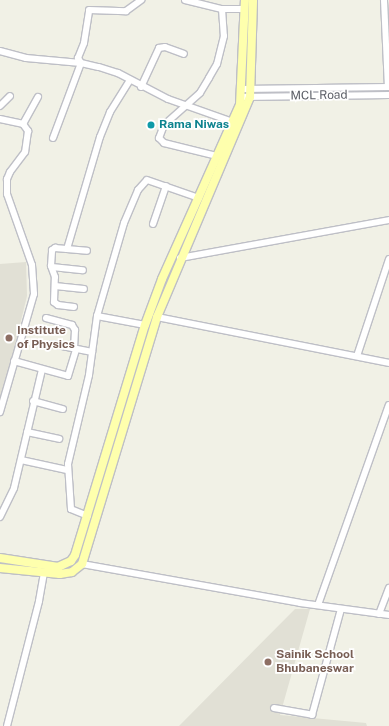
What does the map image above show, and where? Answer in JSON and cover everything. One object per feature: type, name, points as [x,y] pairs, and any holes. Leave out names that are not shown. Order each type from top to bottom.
[{"type":"main road","points":[[0,558],[58,567],[64,566],[75,555],[145,325],[163,277],[246,93],[245,0]]},
{"type":"main road","points":[[0,568],[66,574],[82,564],[157,317],[246,93],[253,0]]},
{"type":"main road","points":[[163,277],[171,281]]},
{"type":"street","points":[[82,63],[78,58],[84,43],[89,10],[126,10],[141,0]]},
{"type":"street","points":[[185,0],[222,9],[245,9]]},
{"type":"street","points":[[384,0],[389,87]]},
{"type":"street","points":[[217,156],[161,140],[160,135],[164,125],[200,93],[217,64],[224,36],[222,9]]},
{"type":"street","points":[[141,87],[159,48],[165,47],[184,54]]},
{"type":"street","points":[[0,51],[26,58],[82,63],[118,73],[141,87],[233,122]]},
{"type":"street","points":[[53,138],[82,63]]},
{"type":"street","points":[[67,249],[100,137],[110,112],[130,80]]},
{"type":"street","name":"MCL Road","points":[[246,93],[389,87]]},
{"type":"street","name":"MCL Road","points":[[246,93],[389,95]]},
{"type":"street","points":[[0,106],[10,96]]},
{"type":"street","points":[[22,124],[38,97]]},
{"type":"street","points":[[0,119],[22,124],[28,131],[28,142],[25,152],[10,172],[7,194],[32,265],[34,294],[0,412]]},
{"type":"street","points":[[88,516],[71,509],[67,470],[92,352],[97,316],[117,245],[138,190],[147,180],[199,198]]},
{"type":"street","points":[[153,224],[166,186]]},
{"type":"street","points":[[180,258],[389,220]]},
{"type":"street","points":[[74,307],[55,304],[52,250],[67,249],[87,251]]},
{"type":"street","points":[[358,356],[389,259]]},
{"type":"street","points":[[52,268],[83,270]]},
{"type":"street","points":[[55,286],[84,289]]},
{"type":"street","points":[[97,316],[145,325]]},
{"type":"street","points":[[157,317],[389,363]]},
{"type":"street","points":[[14,361],[68,376],[75,349],[74,327],[46,318]]},
{"type":"street","points":[[52,344],[92,352]]},
{"type":"street","points":[[0,517],[12,494],[21,460],[33,402],[42,370]]},
{"type":"street","points":[[33,402],[63,409]]},
{"type":"street","points":[[318,606],[389,405]]},
{"type":"street","points":[[27,432],[59,439]]},
{"type":"street","points":[[21,460],[67,470]]},
{"type":"street","points":[[82,564],[318,606],[389,615]]},
{"type":"street","points":[[7,726],[39,601],[44,572]]},
{"type":"street","points":[[380,614],[389,588]]},
{"type":"street","points":[[274,708],[312,715],[342,609]]},
{"type":"shaded area","name":"Institute of Physics","points":[[26,262],[27,296],[0,407],[0,264]]},
{"type":"shaded area","name":"Sainik School Bhubaneswar","points":[[295,609],[310,609],[280,715],[366,723],[367,726],[179,726]]},
{"type":"place","name":"Rama Niwas","points":[[151,125]]},
{"type":"place","name":"Institute of Physics","points":[[9,338]]},
{"type":"place","name":"Sainik School Bhubaneswar","points":[[268,662]]}]
